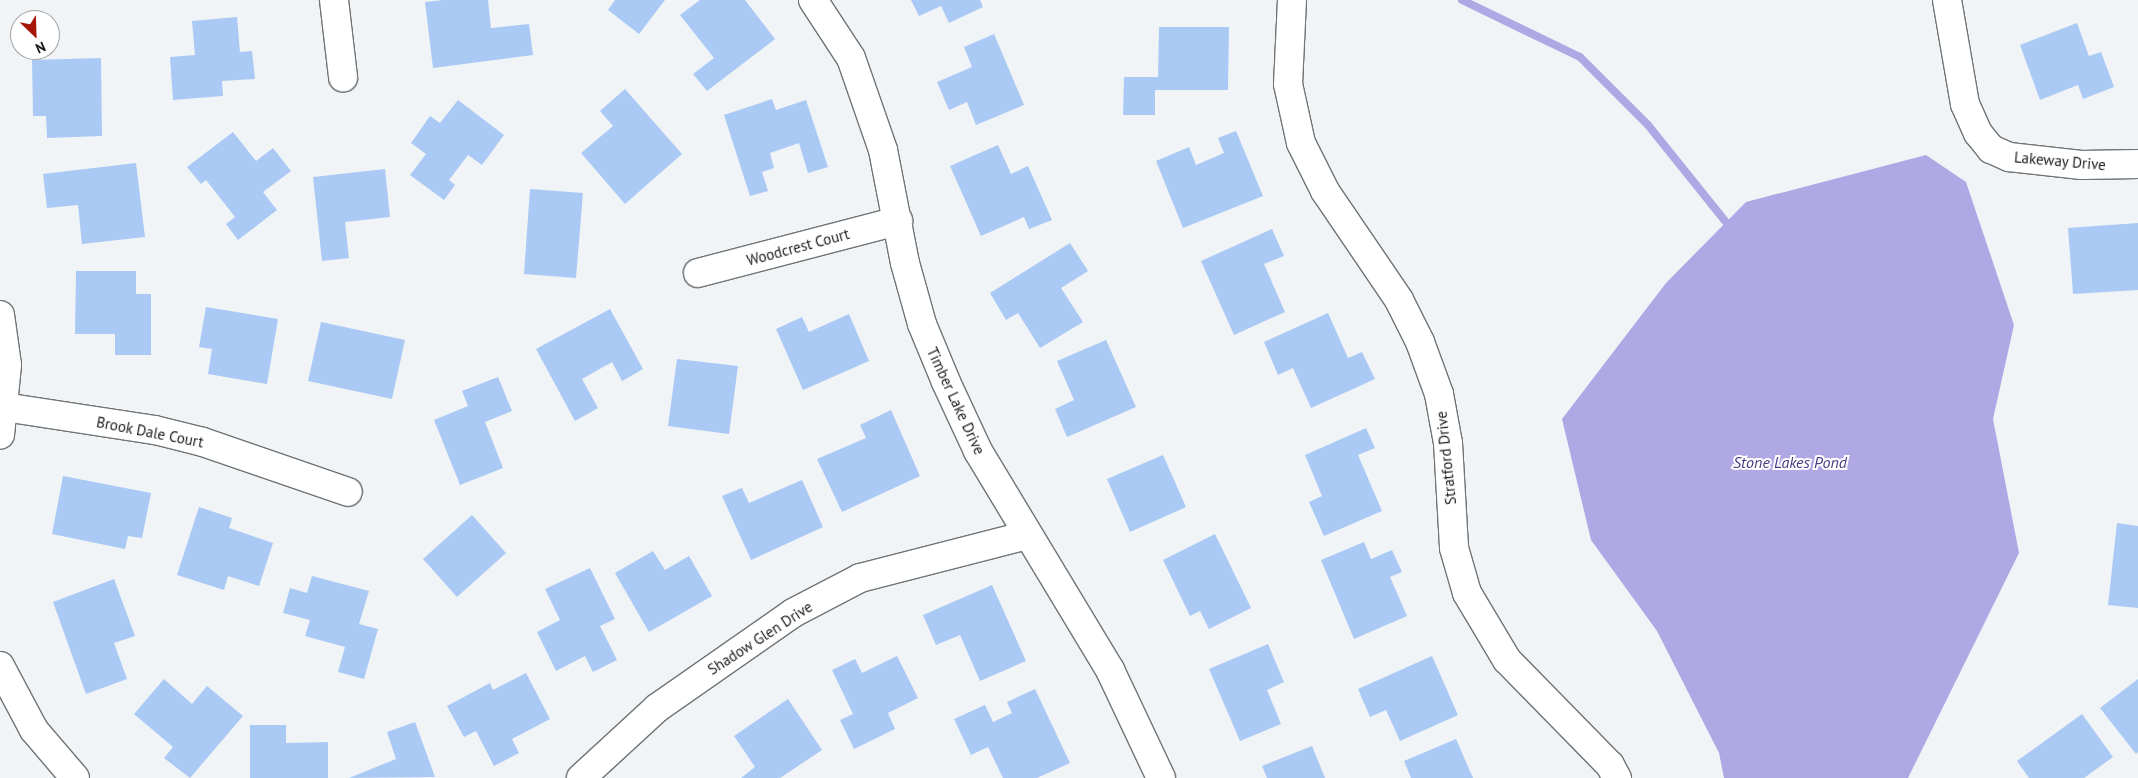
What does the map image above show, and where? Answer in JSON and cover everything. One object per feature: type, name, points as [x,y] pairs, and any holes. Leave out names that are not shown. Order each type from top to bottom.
[{"type":"street","points":[[334,0],[343,77]]},
{"type":"street","name":"Timber Lake Drive","points":[[813,0],[851,58],[884,150],[922,324],[946,382],[978,451],[1110,670],[1161,778]]},
{"type":"street","name":"Stratford Drive","points":[[1292,0],[1288,84],[1300,143],[1325,191],[1399,300],[1420,342],[1439,394],[1446,433],[1454,548],[1467,593],[1507,660],[1610,765],[1617,778]]},
{"type":"street","name":"Lakeway Drive","points":[[1946,0],[1965,104],[1978,133],[1991,149],[2009,157],[2082,166],[2138,164]]},
{"type":"street","name":"Woodcrest Court","points":[[698,273],[898,221]]},
{"type":"street","points":[[0,315],[7,365],[0,436]]},
{"type":"street","name":"Brook Dale Court","points":[[4,407],[155,430],[203,442],[348,492]]},
{"type":"street","name":"Shadow Glen Drive","points":[[581,778],[657,708],[793,613],[860,578],[1027,534]]},
{"type":"street","points":[[0,666],[34,730],[76,778]]},
{"type":"water","name":"Stone Lakes Pond","points":[[1926,155],[1966,182],[2014,325],[1993,419],[2019,553],[1908,778],[1724,778],[1719,753],[1657,631],[1591,540],[1562,419],[1666,283],[1746,202]]},
{"type":"building","points":[[488,0],[491,28],[529,24],[533,55],[433,68],[425,2]]},
{"type":"building","points":[[615,0],[665,0],[639,34],[608,10]]},
{"type":"building","points":[[700,0],[745,0],[775,39],[707,91],[693,74],[714,58],[680,15]]},
{"type":"building","points":[[911,0],[980,0],[983,7],[949,23],[941,6],[919,16]]},
{"type":"building","points":[[237,17],[240,52],[252,51],[255,79],[222,81],[223,96],[173,100],[170,57],[195,55],[192,21]]},
{"type":"building","points":[[2077,23],[2089,56],[2101,52],[2114,87],[2083,99],[2078,85],[2040,100],[2020,45]]},
{"type":"building","points":[[1159,27],[1229,27],[1228,90],[1155,90],[1155,115],[1123,115],[1124,77],[1158,77]]},
{"type":"building","points":[[994,34],[1024,105],[976,125],[967,102],[949,110],[937,82],[972,67],[964,47]]},
{"type":"building","points":[[101,58],[102,136],[47,138],[46,116],[33,116],[32,60]]},
{"type":"building","points":[[625,89],[682,154],[625,204],[581,153],[613,126],[600,111]]},
{"type":"building","points":[[772,99],[776,110],[806,100],[828,167],[808,173],[799,143],[770,153],[774,168],[762,172],[768,191],[750,196],[724,115]]},
{"type":"building","points":[[458,100],[504,135],[482,165],[468,155],[449,180],[455,185],[444,200],[410,175],[426,154],[411,143],[430,116],[440,123]]},
{"type":"building","points":[[1236,131],[1263,196],[1183,228],[1156,161],[1189,147],[1196,165],[1224,153],[1218,138]]},
{"type":"building","points":[[233,132],[256,161],[273,148],[291,171],[263,192],[277,210],[238,240],[226,224],[235,217],[206,180],[201,184],[187,167]]},
{"type":"building","points":[[998,145],[1011,174],[1028,166],[1052,220],[1029,229],[1024,217],[981,236],[950,166]]},
{"type":"building","points":[[136,163],[145,237],[82,244],[78,205],[47,208],[43,174]]},
{"type":"building","points":[[385,169],[390,217],[345,222],[349,258],[322,261],[313,177]]},
{"type":"building","points":[[530,189],[583,193],[576,278],[524,274]]},
{"type":"building","points":[[2138,223],[2138,290],[2073,294],[2068,228]]},
{"type":"building","points":[[1272,229],[1284,256],[1264,264],[1285,312],[1234,335],[1201,261]]},
{"type":"building","points":[[1070,243],[1088,271],[1061,288],[1083,322],[1040,348],[1018,313],[1006,320],[990,293]]},
{"type":"building","points":[[76,271],[136,271],[136,294],[151,294],[151,355],[115,355],[115,334],[75,334]]},
{"type":"building","points":[[206,307],[278,319],[267,384],[208,374],[212,349],[199,347]]},
{"type":"building","points":[[610,309],[643,369],[622,381],[612,362],[582,379],[598,408],[575,421],[536,349]]},
{"type":"building","points":[[1328,313],[1348,358],[1362,352],[1375,379],[1311,408],[1293,368],[1278,375],[1264,342]]},
{"type":"building","points":[[849,314],[869,361],[803,390],[776,329],[802,317],[809,332]]},
{"type":"building","points":[[321,322],[405,340],[392,399],[308,381]]},
{"type":"building","points":[[1106,340],[1136,407],[1067,437],[1055,409],[1074,400],[1057,361]]},
{"type":"building","points":[[677,359],[738,366],[729,434],[668,426]]},
{"type":"building","points":[[498,377],[512,411],[485,422],[503,468],[460,485],[434,420],[468,406],[462,391]]},
{"type":"building","points":[[891,410],[920,476],[842,512],[817,459],[866,438],[860,425]]},
{"type":"building","points":[[1366,428],[1375,448],[1358,455],[1382,511],[1324,536],[1309,502],[1322,496],[1305,455]]},
{"type":"building","points":[[1163,455],[1186,507],[1130,532],[1107,479]]},
{"type":"building","points":[[63,476],[151,493],[142,538],[128,536],[125,549],[52,534]]},
{"type":"building","points":[[802,480],[823,527],[751,560],[722,496],[742,488],[749,503]]},
{"type":"building","points":[[199,507],[232,518],[229,528],[273,543],[259,586],[228,576],[224,590],[177,575]]},
{"type":"building","points":[[472,515],[506,553],[457,597],[423,559]]},
{"type":"building","points":[[2117,523],[2138,526],[2138,608],[2108,605]]},
{"type":"building","points":[[1215,534],[1251,608],[1209,629],[1200,611],[1190,616],[1163,560]]},
{"type":"building","points":[[1364,542],[1371,559],[1392,550],[1402,572],[1390,577],[1407,616],[1354,639],[1321,560]]},
{"type":"building","points":[[653,551],[665,570],[689,556],[712,596],[649,632],[615,573]]},
{"type":"building","points":[[590,568],[615,619],[600,626],[617,660],[593,672],[585,656],[556,671],[537,632],[560,620],[545,589]]},
{"type":"building","points":[[312,576],[369,591],[359,624],[378,629],[364,679],[338,672],[345,647],[305,636],[310,620],[283,613],[290,588],[307,593]]},
{"type":"building","points":[[114,579],[135,636],[114,643],[127,679],[86,694],[53,602]]},
{"type":"building","points":[[992,585],[1026,661],[980,681],[960,635],[936,645],[923,615]]},
{"type":"building","points":[[1268,644],[1284,682],[1267,690],[1281,724],[1240,741],[1209,669]]},
{"type":"building","points":[[897,656],[918,698],[888,713],[895,729],[854,749],[840,720],[853,714],[832,670],[855,659],[862,673]]},
{"type":"building","points":[[1432,656],[1458,715],[1400,741],[1386,710],[1370,717],[1358,689]]},
{"type":"building","points":[[526,673],[550,719],[512,739],[519,753],[494,766],[476,731],[464,737],[447,706],[490,683],[493,690]]},
{"type":"building","points":[[164,679],[192,704],[207,686],[243,716],[190,778],[164,758],[173,747],[134,714]]},
{"type":"building","points":[[2138,679],[2138,752],[2136,754],[2100,708]]},
{"type":"building","points":[[1035,689],[1070,763],[1037,778],[1003,778],[988,747],[971,755],[954,719],[985,705],[993,722],[1012,713],[1007,702]]},
{"type":"building","points":[[788,699],[822,750],[780,778],[741,778],[755,767],[734,736]]},
{"type":"building","points":[[2082,714],[2113,757],[2084,778],[2029,778],[2017,761]]},
{"type":"building","points":[[415,722],[435,777],[349,778],[396,759],[387,732]]},
{"type":"building","points":[[250,725],[286,725],[286,743],[328,742],[328,778],[250,778]]},
{"type":"building","points":[[1456,739],[1473,778],[1411,778],[1404,761]]},
{"type":"building","points":[[1312,746],[1325,778],[1267,778],[1262,766]]},
{"type":"waterway","points":[[1462,0],[1580,57],[1648,125],[1726,222]]}]
